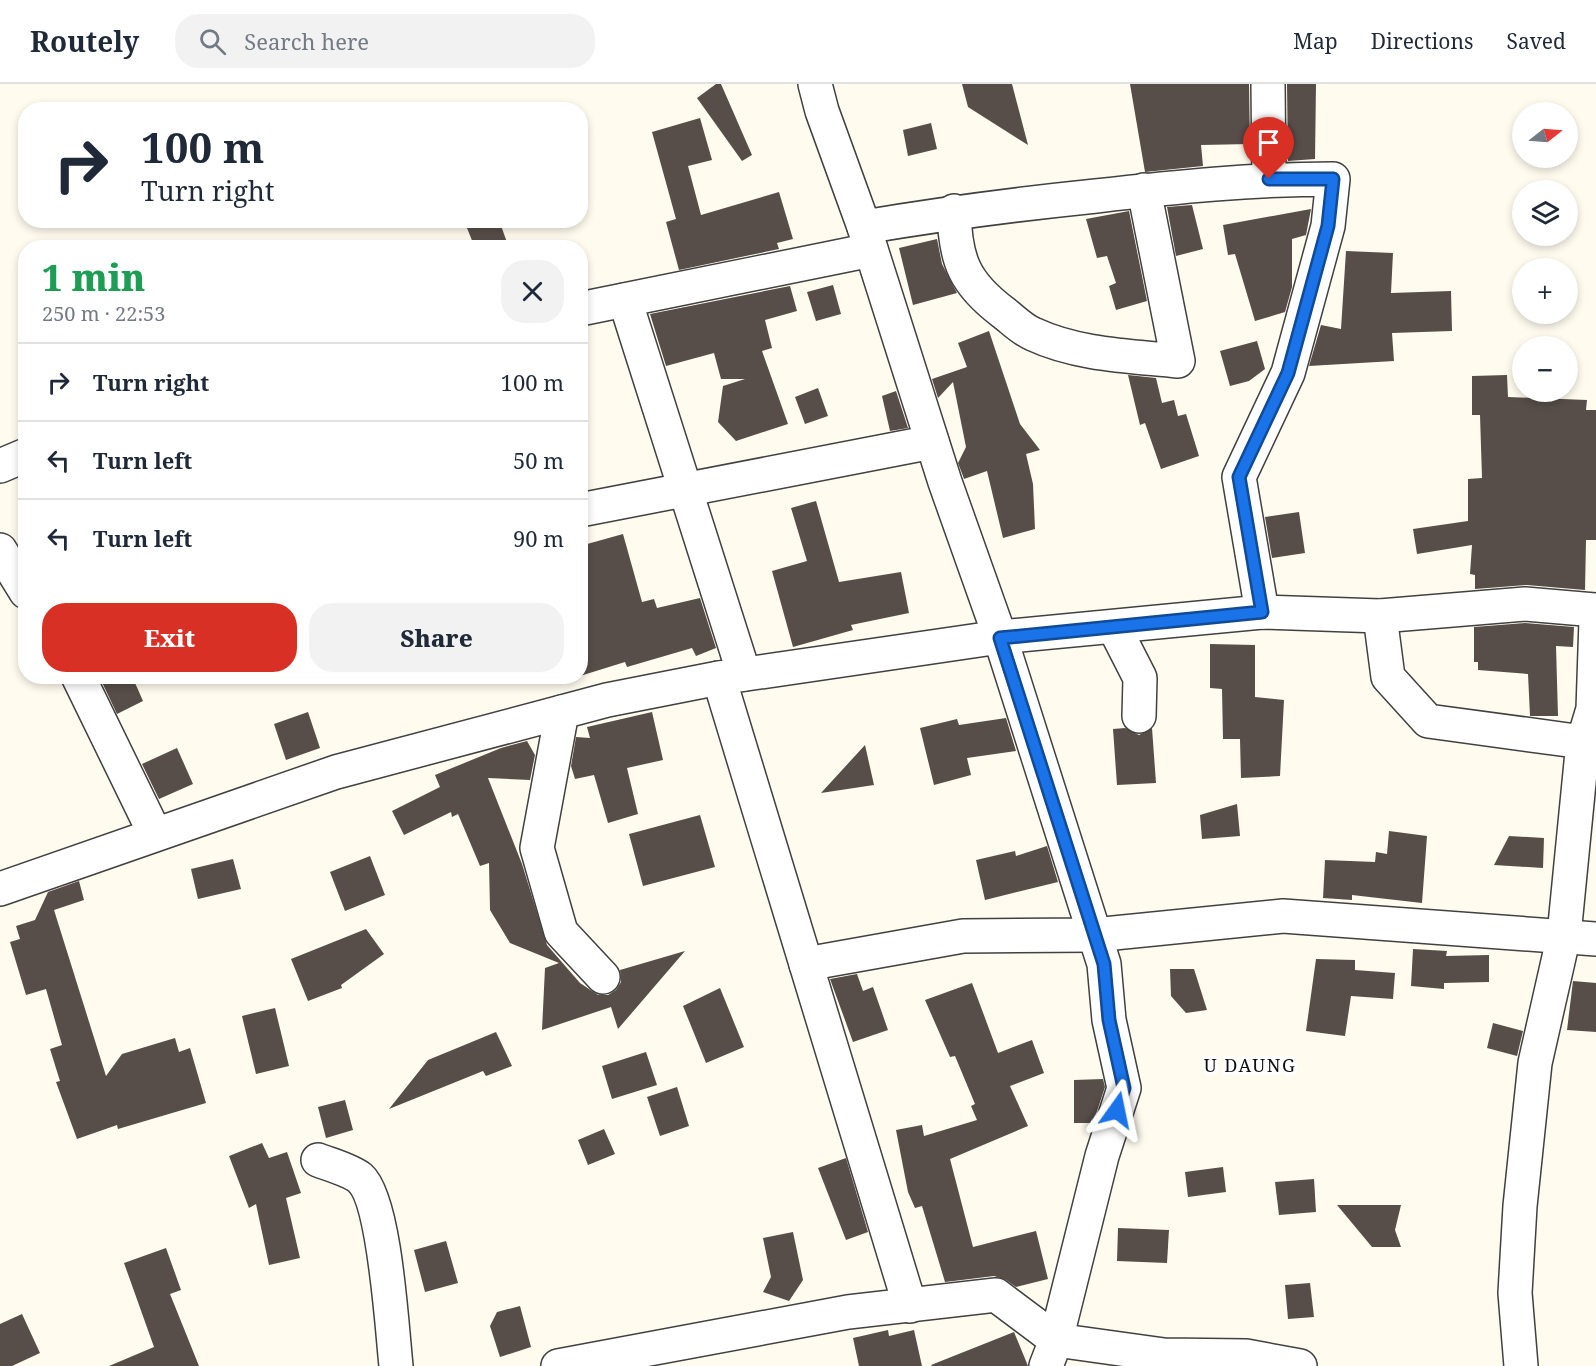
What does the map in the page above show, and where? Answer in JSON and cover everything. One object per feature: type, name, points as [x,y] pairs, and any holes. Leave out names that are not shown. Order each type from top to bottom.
[{"type":"street","points":[[816,84],[822,111],[868,238],[932,442],[1000,638],[1104,964],[1109,1020],[1124,1088],[1102,1156],[1051,1353]]},
{"type":"street","points":[[1268,84],[1269,179]]},
{"type":"street","points":[[588,307],[868,238],[954,211],[1269,179],[1333,179],[1328,226],[1288,373],[1239,477],[1262,612]]},
{"type":"street","points":[[954,211],[954,240],[964,273],[981,296],[1032,334],[1084,351],[1178,361],[1144,190]]},
{"type":"street","points":[[625,300],[686,489],[731,676],[806,964],[910,1306]]},
{"type":"street","points":[[588,508],[932,442]]},
{"type":"street","points":[[0,466],[18,458]]},
{"type":"street","points":[[0,550],[18,579]]},
{"type":"street","points":[[0,890],[336,772],[562,712],[731,676],[1000,638],[1262,612],[1380,616],[1525,604],[1596,610]]},
{"type":"street","points":[[1380,616],[1388,677],[1428,721],[1583,742]]},
{"type":"street","points":[[1521,1366],[1515,1293],[1521,1195],[1535,1063],[1564,935],[1583,742],[1593,709],[1596,620]]},
{"type":"street","points":[[1114,627],[1140,678],[1139,716]]},
{"type":"street","points":[[82,684],[155,834]]},
{"type":"street","points":[[562,712],[537,848],[561,932],[603,977]]},
{"type":"street","points":[[806,964],[963,936],[1094,935],[1283,916],[1596,939]]},
{"type":"street","points":[[318,1160],[361,1179],[374,1202],[381,1236],[396,1366]]},
{"type":"street","points":[[558,1366],[807,1318],[996,1295],[1051,1353],[1246,1356],[1300,1366]]},
{"type":"building","points":[[716,84],[721,84],[752,155],[742,161],[697,98]]},
{"type":"building","points":[[962,84],[1012,84],[1028,145],[968,107]]},
{"type":"building","points":[[1130,84],[1249,84],[1250,144],[1201,145],[1203,166],[1145,172]]},
{"type":"building","points":[[1287,84],[1316,84],[1315,159],[1288,161]]},
{"type":"building","points":[[700,118],[712,160],[688,166],[701,215],[779,192],[793,239],[777,243],[779,249],[679,270],[666,222],[676,219],[652,132]]},
{"type":"building","points":[[931,123],[937,149],[908,156],[903,130]]},
{"type":"building","points":[[1192,205],[1203,249],[1176,256],[1167,207]]},
{"type":"building","points":[[1311,209],[1306,235],[1292,239],[1292,287],[1285,312],[1255,321],[1235,254],[1228,255],[1223,225]]},
{"type":"building","points":[[1129,211],[1147,301],[1116,310],[1109,286],[1116,283],[1107,256],[1097,258],[1086,219]]},
{"type":"building","points":[[467,228],[502,228],[506,240],[472,240]]},
{"type":"building","points":[[937,239],[942,264],[957,293],[913,305],[899,248]]},
{"type":"building","points":[[1346,251],[1393,253],[1391,293],[1451,291],[1452,331],[1392,333],[1394,361],[1309,366],[1321,325],[1341,329]]},
{"type":"building","points":[[833,285],[841,314],[816,321],[807,292]]},
{"type":"building","points":[[790,286],[797,311],[765,320],[772,348],[762,351],[788,424],[736,441],[718,422],[723,386],[745,379],[721,379],[714,353],[666,366],[650,314]]},
{"type":"building","points":[[989,331],[1020,424],[1040,450],[1026,454],[1033,484],[1035,529],[1003,538],[987,471],[964,479],[958,463],[966,447],[953,382],[938,398],[932,379],[967,367],[958,343]]},
{"type":"building","points":[[1257,341],[1265,369],[1249,381],[1230,386],[1220,351]]},
{"type":"building","points":[[1128,375],[1156,378],[1162,403],[1174,400],[1178,416],[1186,414],[1199,456],[1161,469],[1145,423],[1140,425]]},
{"type":"building","points":[[1507,375],[1508,397],[1512,397],[1512,402],[1587,400],[1586,410],[1596,410],[1596,540],[1586,540],[1585,590],[1527,585],[1475,589],[1475,575],[1470,574],[1472,545],[1417,554],[1413,529],[1468,521],[1468,479],[1482,478],[1480,415],[1472,415],[1472,376]]},
{"type":"building","points":[[818,388],[828,416],[805,424],[795,397]]},
{"type":"building","points":[[896,391],[908,428],[890,431],[882,396]]},
{"type":"building","points":[[816,501],[839,582],[901,572],[909,613],[851,625],[853,630],[793,647],[772,571],[807,561],[791,508]]},
{"type":"building","points":[[1299,512],[1305,553],[1272,558],[1265,517]]},
{"type":"building","points":[[623,534],[642,602],[654,599],[657,608],[700,598],[716,648],[696,656],[692,648],[627,667],[625,662],[588,674],[588,544]]},
{"type":"building","points":[[1525,623],[1574,627],[1573,647],[1556,646],[1558,716],[1530,716],[1528,674],[1478,670],[1478,662],[1474,662],[1474,627]]},
{"type":"building","points":[[1210,644],[1255,645],[1255,697],[1284,700],[1280,776],[1241,778],[1240,739],[1223,739],[1222,689],[1210,688]]},
{"type":"building","points":[[103,684],[136,684],[143,701],[117,714]]},
{"type":"building","points":[[308,712],[320,748],[286,760],[274,724]]},
{"type":"building","points":[[652,712],[663,760],[627,768],[638,814],[608,823],[594,775],[575,779],[571,766],[576,737],[590,738],[587,727]]},
{"type":"building","points":[[1006,718],[1016,751],[967,758],[971,775],[934,785],[920,728],[957,719],[959,725]]},
{"type":"building","points":[[1125,728],[1139,735],[1152,728],[1156,783],[1117,785],[1113,729]]},
{"type":"building","points":[[527,741],[535,755],[530,780],[488,778],[522,864],[547,945],[580,983],[598,995],[608,995],[616,990],[621,982],[620,970],[685,951],[618,1029],[611,1007],[542,1030],[545,968],[559,963],[510,943],[490,910],[489,863],[480,866],[458,814],[452,817],[451,812],[404,835],[392,811],[440,787],[435,775],[501,748]]},
{"type":"building","points":[[865,745],[874,785],[821,793]]},
{"type":"building","points":[[177,748],[193,784],[159,799],[142,764]]},
{"type":"building","points":[[1237,804],[1240,836],[1202,839],[1200,815]]},
{"type":"building","points":[[700,815],[715,867],[643,886],[629,834]]},
{"type":"building","points":[[1389,831],[1427,836],[1422,903],[1352,895],[1352,900],[1323,898],[1325,860],[1375,862],[1376,852],[1387,854]]},
{"type":"building","points":[[1509,836],[1544,838],[1543,868],[1494,865]]},
{"type":"building","points":[[1047,846],[1058,882],[985,900],[976,860],[1015,851],[1016,856]]},
{"type":"building","points":[[370,856],[385,895],[345,911],[330,872]]},
{"type":"building","points":[[233,859],[241,889],[198,899],[191,869]]},
{"type":"building","points":[[79,881],[84,900],[54,910],[106,1076],[122,1054],[175,1038],[179,1052],[190,1048],[206,1103],[118,1129],[117,1125],[77,1139],[56,1082],[60,1081],[50,1049],[62,1045],[46,989],[26,995],[10,942],[20,939],[16,926],[35,920],[48,892]]},
{"type":"building","points":[[366,929],[384,954],[341,985],[342,988],[308,1001],[291,959]]},
{"type":"building","points":[[1413,949],[1447,951],[1446,956],[1489,955],[1489,982],[1444,983],[1444,989],[1411,986]]},
{"type":"building","points":[[1316,959],[1355,960],[1355,970],[1395,973],[1393,999],[1351,996],[1345,1036],[1306,1031]]},
{"type":"building","points":[[1170,969],[1194,969],[1207,1010],[1186,1013],[1171,996]]},
{"type":"building","points":[[857,974],[863,991],[873,987],[888,1030],[853,1042],[830,979]]},
{"type":"building","points":[[1573,981],[1596,983],[1596,1032],[1567,1030]]},
{"type":"building","points":[[972,983],[998,1053],[1032,1040],[1044,1073],[1010,1086],[1028,1126],[950,1159],[973,1247],[1036,1231],[1048,1279],[1016,1287],[994,1276],[945,1282],[922,1206],[915,1208],[908,1192],[896,1130],[922,1125],[924,1136],[977,1120],[971,1106],[975,1104],[955,1056],[950,1057],[925,1000]]},
{"type":"building","points":[[720,988],[744,1047],[706,1063],[683,1006]]},
{"type":"building","points":[[275,1008],[289,1066],[256,1074],[242,1016]]},
{"type":"building","points":[[1493,1023],[1523,1031],[1517,1056],[1487,1048]]},
{"type":"building","points":[[496,1032],[512,1066],[486,1076],[483,1071],[389,1109],[428,1060]]},
{"type":"building","points":[[646,1052],[657,1085],[612,1099],[602,1066]]},
{"type":"building","points":[[1103,1079],[1105,1087],[1093,1123],[1074,1123],[1074,1080]]},
{"type":"building","points":[[677,1087],[689,1126],[660,1136],[647,1097]]},
{"type":"building","points":[[345,1100],[353,1130],[326,1138],[318,1107]]},
{"type":"building","points":[[604,1129],[615,1154],[588,1165],[578,1140]]},
{"type":"building","points":[[262,1143],[269,1158],[287,1152],[301,1193],[286,1198],[300,1258],[269,1265],[256,1204],[249,1208],[229,1156]]},
{"type":"building","points":[[846,1158],[868,1232],[846,1240],[818,1168]]},
{"type":"building","points":[[1223,1167],[1226,1192],[1188,1197],[1185,1172]]},
{"type":"building","points":[[1314,1179],[1316,1212],[1279,1215],[1275,1182]]},
{"type":"building","points":[[1337,1205],[1401,1205],[1395,1230],[1401,1247],[1372,1247]]},
{"type":"building","points":[[1118,1228],[1169,1230],[1167,1263],[1117,1261]]},
{"type":"building","points":[[793,1232],[803,1280],[789,1301],[763,1292],[771,1277],[763,1238]]},
{"type":"building","points":[[446,1241],[458,1283],[425,1292],[414,1250]]},
{"type":"building","points":[[166,1248],[181,1290],[170,1294],[199,1366],[109,1366],[154,1347],[124,1263]]},
{"type":"building","points":[[1310,1283],[1314,1317],[1288,1319],[1285,1285]]},
{"type":"building","points":[[520,1306],[531,1347],[500,1357],[490,1326],[497,1312]]},
{"type":"building","points":[[22,1314],[40,1353],[12,1366],[0,1366],[0,1324]]},
{"type":"building","points":[[888,1330],[889,1336],[914,1330],[922,1366],[859,1366],[853,1338]]},
{"type":"building","points":[[1014,1332],[1028,1366],[931,1365]]},
{"type":"district","name":"U DAUNG","points":[[1250,1066]]},
{"type":"route","points":[[1117,1110],[1124,1088],[1109,1020],[1104,964],[1000,638],[1262,612],[1239,477],[1288,373],[1328,226],[1333,179],[1269,179]]}]
